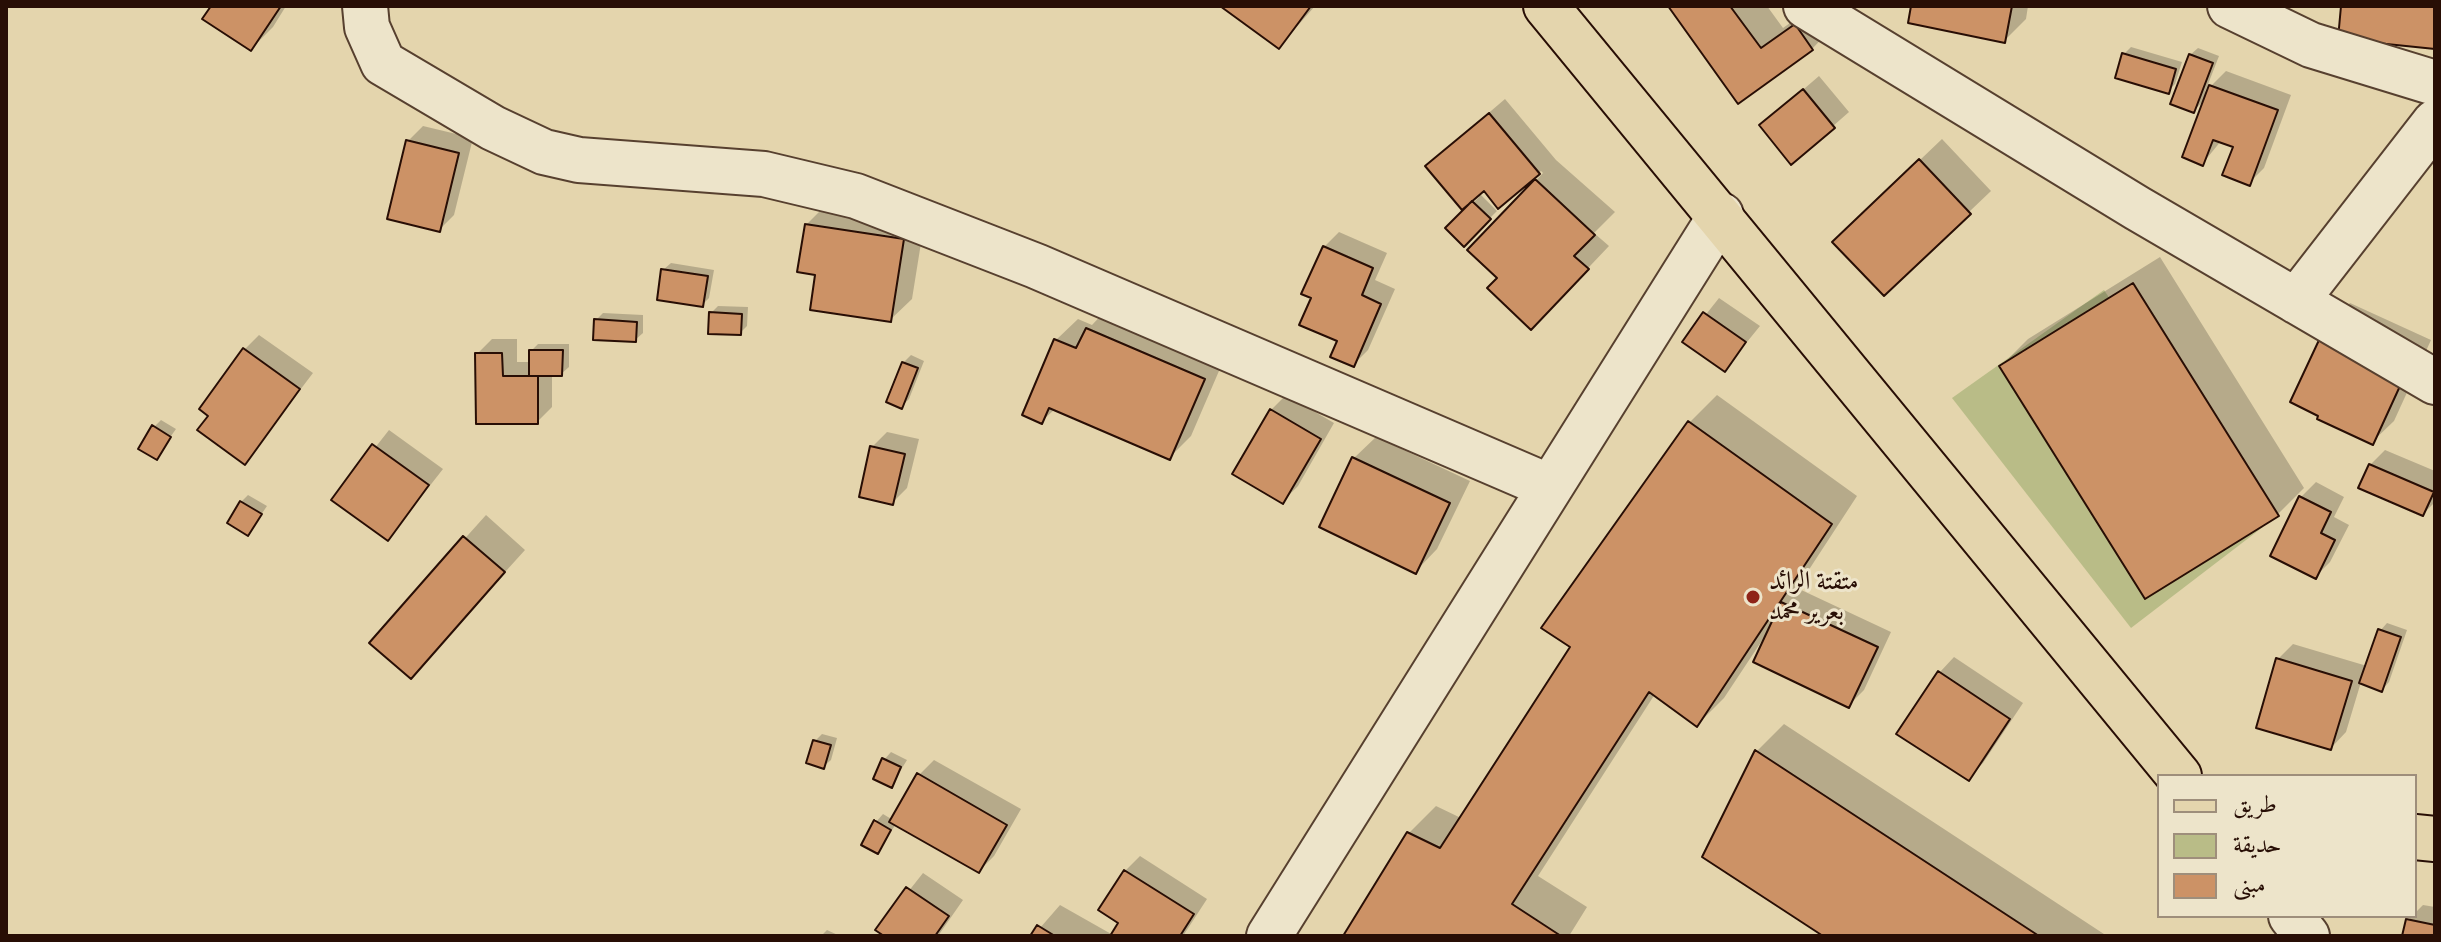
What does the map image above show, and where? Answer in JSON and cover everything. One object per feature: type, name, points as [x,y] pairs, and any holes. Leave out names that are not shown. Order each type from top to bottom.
[{"type":"main road","points":[[1546,6],[1721,215],[2177,774]]},
{"type":"street","points":[[365,6],[367,27],[383,63],[493,128],[544,152],[579,160],[764,174],[856,196],[1036,266],[1550,487]]},
{"type":"street","points":[[2230,6],[2312,26],[2435,83]]},
{"type":"street","points":[[1813,7],[2137,208],[2435,382]]},
{"type":"street","points":[[2296,301],[2435,122]]},
{"type":"street","points":[[1269,936],[1721,215]]},
{"type":"street","points":[[2293,918],[2307,936]]},
{"type":"green space","points":[[2104,290],[2263,527],[2131,628],[1952,398]]},
{"type":"building","points":[[211,6],[281,6],[251,51],[202,19]]},
{"type":"building","points":[[1220,6],[1311,6],[1279,49]]},
{"type":"building","points":[[1668,6],[1730,6],[1761,48],[1795,24],[1813,50],[1738,104]]},
{"type":"building","points":[[1911,6],[2012,6],[2005,43],[1908,23]]},
{"type":"building","points":[[2341,6],[2435,6],[2435,49],[2338,39]]},
{"type":"building","points":[[2122,53],[2176,69],[2169,94],[2115,78]]},
{"type":"building","points":[[2189,54],[2213,63],[2194,113],[2170,104]]},
{"type":"building","points":[[2209,85],[2278,110],[2250,186],[2222,175],[2233,147],[2213,140],[2203,166],[2182,157]]},
{"type":"building","points":[[1803,89],[1835,128],[1791,165],[1759,125]]},
{"type":"building","points":[[1489,113],[1540,174],[1498,209],[1484,191],[1462,210],[1425,166]]},
{"type":"building","points":[[406,140],[459,153],[440,232],[387,219]]},
{"type":"building","points":[[1919,159],[1971,214],[1884,296],[1832,242]]},
{"type":"building","points":[[1535,179],[1595,235],[1574,256],[1589,269],[1531,330],[1487,288],[1497,278],[1467,250]]},
{"type":"building","points":[[1472,201],[1491,219],[1464,247],[1445,228]]},
{"type":"building","points":[[805,224],[904,239],[891,322],[810,310],[815,275],[797,272]]},
{"type":"building","points":[[1323,246],[1373,268],[1362,295],[1381,304],[1354,367],[1330,357],[1337,341],[1299,325],[1311,298],[1301,294]]},
{"type":"building","points":[[661,269],[708,276],[703,307],[657,300]]},
{"type":"building","points":[[2133,283],[2279,516],[2145,599],[1999,366]]},
{"type":"building","points":[[709,312],[742,314],[741,335],[708,334]]},
{"type":"building","points":[[1703,312],[1746,342],[1725,372],[1682,342]]},
{"type":"building","points":[[594,319],[637,322],[636,342],[593,340]]},
{"type":"building","points":[[2327,323],[2411,362],[2373,445],[2317,419],[2318,416],[2290,402]]},
{"type":"building","points":[[1086,328],[1205,379],[1170,460],[1049,408],[1042,424],[1022,415],[1054,339],[1076,348]]},
{"type":"building","points":[[243,348],[300,389],[245,465],[197,430],[208,416],[199,409]]},
{"type":"building","points":[[529,350],[563,350],[562,376],[529,376]]},
{"type":"building","points":[[475,353],[502,353],[503,376],[538,376],[538,424],[476,424]]},
{"type":"building","points":[[902,362],[918,368],[902,409],[886,402]]},
{"type":"building","points":[[1270,409],[1321,439],[1283,504],[1232,474]]},
{"type":"building","points":[[1688,421],[1832,524],[1697,727],[1649,692],[1512,904],[1561,936],[1343,936],[1407,832],[1440,848],[1570,647],[1541,628]]},
{"type":"building","points":[[152,425],[171,437],[157,460],[138,449]]},
{"type":"building","points":[[372,444],[429,485],[388,541],[331,500]]},
{"type":"building","points":[[870,446],[905,454],[893,505],[859,497]]},
{"type":"building","points":[[1352,457],[1450,503],[1416,574],[1319,527]]},
{"type":"building","points":[[2369,464],[2434,492],[2423,516],[2358,488]]},
{"type":"building","points":[[2299,496],[2331,512],[2321,533],[2335,540],[2316,579],[2270,556]]},
{"type":"building","points":[[240,501],[262,514],[248,536],[227,523]]},
{"type":"building","points":[[463,536],[505,572],[411,679],[369,643]]},
{"type":"building","points":[[1781,602],[1878,647],[1849,708],[1753,662]]},
{"type":"building","points":[[2378,629],[2401,637],[2382,692],[2359,683]]},
{"type":"building","points":[[2276,658],[2352,681],[2331,750],[2256,728]]},
{"type":"building","points":[[1938,671],[2010,719],[1969,781],[1896,734]]},
{"type":"building","points":[[813,740],[831,745],[824,769],[806,763]]},
{"type":"building","points":[[1755,750],[2039,936],[1823,936],[1702,857]]},
{"type":"building","points":[[882,758],[901,767],[892,788],[873,779]]},
{"type":"building","points":[[917,773],[1007,825],[979,873],[889,822]]},
{"type":"building","points":[[874,820],[891,830],[878,854],[861,845]]},
{"type":"building","points":[[1124,870],[1194,914],[1180,936],[1110,936],[1118,923],[1098,910]]},
{"type":"building","points":[[906,887],[949,916],[935,936],[884,936],[875,930]]},
{"type":"building","points":[[2406,919],[2435,925],[2435,936],[2402,936]]},
{"type":"building","points":[[1037,925],[1055,936],[1030,936]]},
{"type":"place","name":"متقتة الرائد بعرير محمد","points":[[1753,597]]}]
